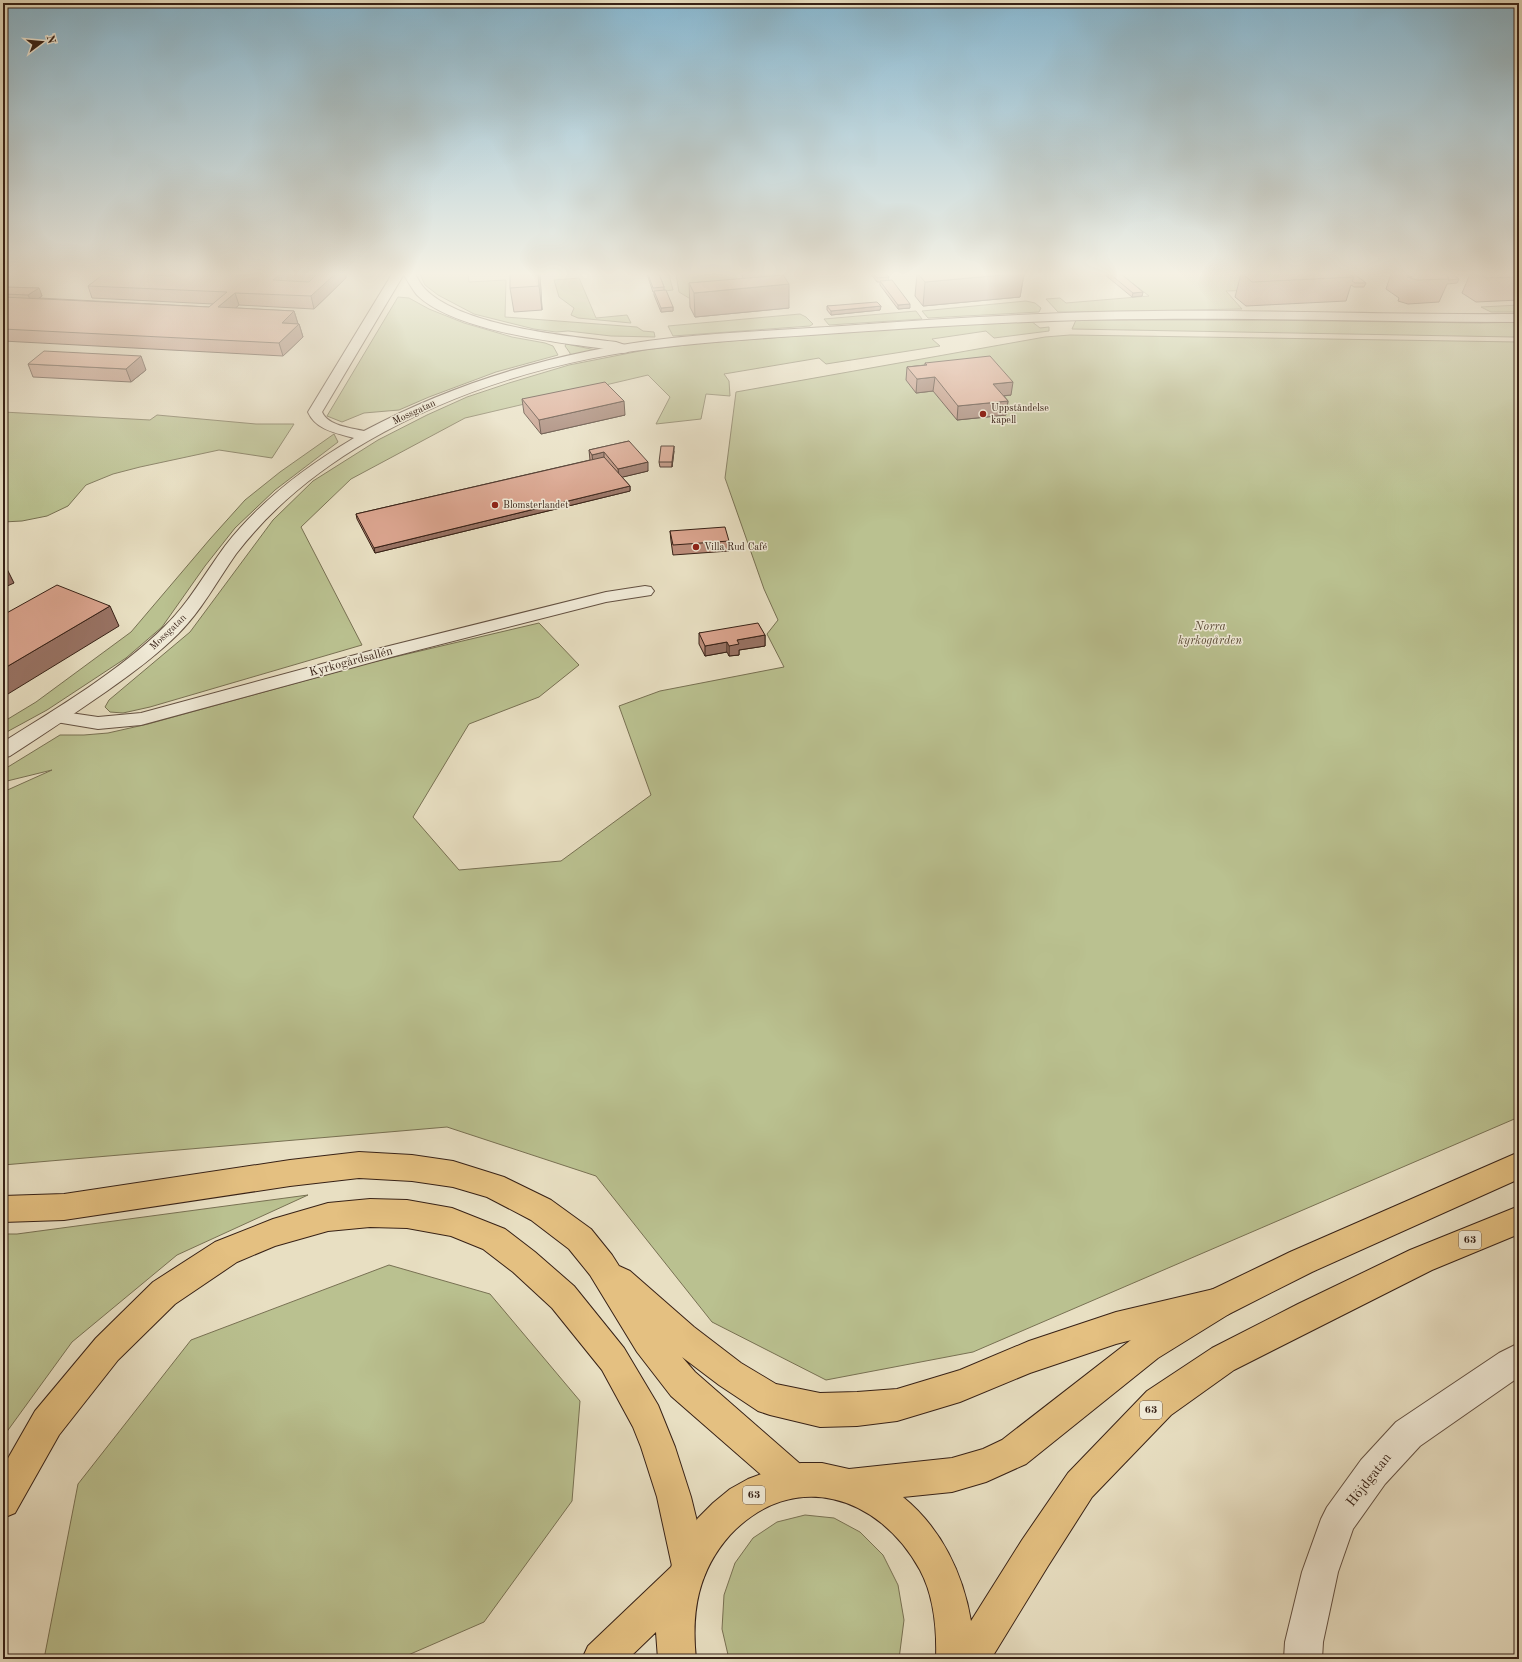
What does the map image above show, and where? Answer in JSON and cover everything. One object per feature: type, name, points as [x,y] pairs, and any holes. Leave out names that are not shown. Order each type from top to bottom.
[{"type":"main road","points":[[3,1209],[64,1207],[290,1173],[359,1165],[412,1168],[453,1174],[494,1186],[541,1210],[580,1239],[601,1265],[648,1341],[683,1384],[794,1481]]},
{"type":"main road","name":"63","points":[[849,1486],[952,1475],[986,1465],[1014,1452],[1147,1347],[1218,1303],[1301,1262],[1519,1165]]},
{"type":"main road","points":[[3,1502],[47,1423],[107,1348],[164,1293],[226,1252],[273,1233],[328,1217],[370,1213],[407,1214],[452,1222],[494,1239],[524,1262],[563,1297],[613,1359],[646,1417],[658,1447],[674,1497],[687,1572]]},
{"type":"main road","name":"63","points":[[969,1659],[1080,1485],[1159,1403],[1223,1359],[1302,1318],[1421,1260],[1519,1220]]},
{"type":"main road","points":[[601,1265],[683,1338],[730,1374],[770,1399],[820,1410],[857,1409],[897,1405],[960,1386],[1028,1357],[1116,1328],[1218,1303]]},
{"type":"main road","name":"63","points":[[677,1659],[675,1626],[687,1572],[708,1533],[734,1507],[763,1489],[794,1481],[822,1480],[849,1486],[881,1501],[909,1526],[933,1558],[948,1597],[956,1640],[955,1659]]},
{"type":"main road","name":"63","points":[[601,1659],[687,1572]]},
{"type":"street","points":[[351,352],[315,412],[316,417],[323,424],[365,436]]},
{"type":"street","name":"Mossgatan","points":[[3,751],[57,717],[141,657],[174,629],[198,601],[230,551],[281,495],[318,466],[365,436],[405,415],[444,398],[501,378],[557,363],[611,352]]},
{"type":"street","name":"Kyrkogårdsallén","points":[[57,717],[98,723],[118,722],[141,718],[384,653],[606,597],[645,591]]},
{"type":"street","name":"Höjdgatan","points":[[1303,1659],[1304,1642],[1320,1572],[1339,1519],[1373,1472],[1408,1434],[1519,1359]]},
{"type":"green space","points":[[365,352],[556,352],[558,355],[496,372],[399,410],[364,413],[342,422],[327,416]]},
{"type":"green space","points":[[569,352],[588,352],[570,355]]},
{"type":"green space","points":[[637,352],[905,352],[826,364],[819,358],[724,374],[729,381],[730,396],[706,394],[701,419],[656,424],[670,397],[648,375],[465,418],[351,479],[301,527],[362,645],[150,707],[123,713],[110,712],[105,707],[109,700],[190,632],[273,520],[313,481],[378,440],[427,415],[467,397],[569,365]]},
{"type":"green space","name":"Norra kyrkogården","points":[[963,352],[1519,352],[1519,1117],[973,1352],[826,1380],[712,1322],[596,1176],[447,1127],[3,1165],[3,792],[52,770],[3,782],[3,770],[60,735],[108,733],[148,724],[369,663],[539,623],[579,665],[539,697],[469,724],[413,817],[459,870],[561,861],[651,795],[619,706],[660,691],[784,667],[767,634],[778,620],[764,589],[725,478],[736,392]]},
{"type":"green space","points":[[3,412],[150,420],[157,415],[256,424],[294,424],[272,458],[219,450],[140,467],[113,474],[86,485],[68,506],[47,516],[22,521],[3,522]]},
{"type":"green space","points":[[334,434],[338,442],[275,490],[235,528],[205,566],[162,627],[126,658],[47,710],[3,734],[3,722],[36,702],[131,632],[245,500],[280,472]]},
{"type":"green space","points":[[308,1195],[177,1255],[72,1342],[3,1437],[3,1234],[17,1234]]},
{"type":"green space","points":[[389,1265],[490,1294],[580,1401],[572,1501],[484,1622],[399,1659],[44,1659],[78,1484],[191,1340]]},
{"type":"green space","points":[[805,1515],[834,1518],[860,1532],[883,1555],[898,1585],[904,1620],[899,1659],[729,1659],[722,1629],[724,1595],[735,1563],[753,1538],[777,1522]]},
{"type":"building","points":[[43,352],[141,356],[126,369],[28,364]]},
{"type":"building","points":[[990,356],[1013,382],[993,384],[1008,401],[958,406],[935,377],[917,379],[907,367],[927,365],[925,363]]},
{"type":"building","points":[[605,382],[624,401],[539,420],[522,399]]},
{"type":"building","points":[[629,441],[648,462],[618,469],[604,452],[592,455],[589,450]]},
{"type":"building","points":[[661,446],[674,446],[672,462],[659,462]]},
{"type":"building","name":"Blomsterlandet","points":[[604,457],[630,486],[374,548],[356,514]]},
{"type":"building","points":[[725,527],[729,541],[673,545],[670,531]]},
{"type":"building","points":[[57,585],[110,606],[3,669],[3,615]]},
{"type":"building","points":[[758,623],[765,635],[737,640],[739,644],[729,646],[727,642],[705,646],[699,633]]},
{"type":"place","name":"Uppståndelse kapell","points":[[983,414]]},
{"type":"place","name":"Blomsterlandet","points":[[495,505]]},
{"type":"place","name":"Villa Rud Café","points":[[696,547]]}]
